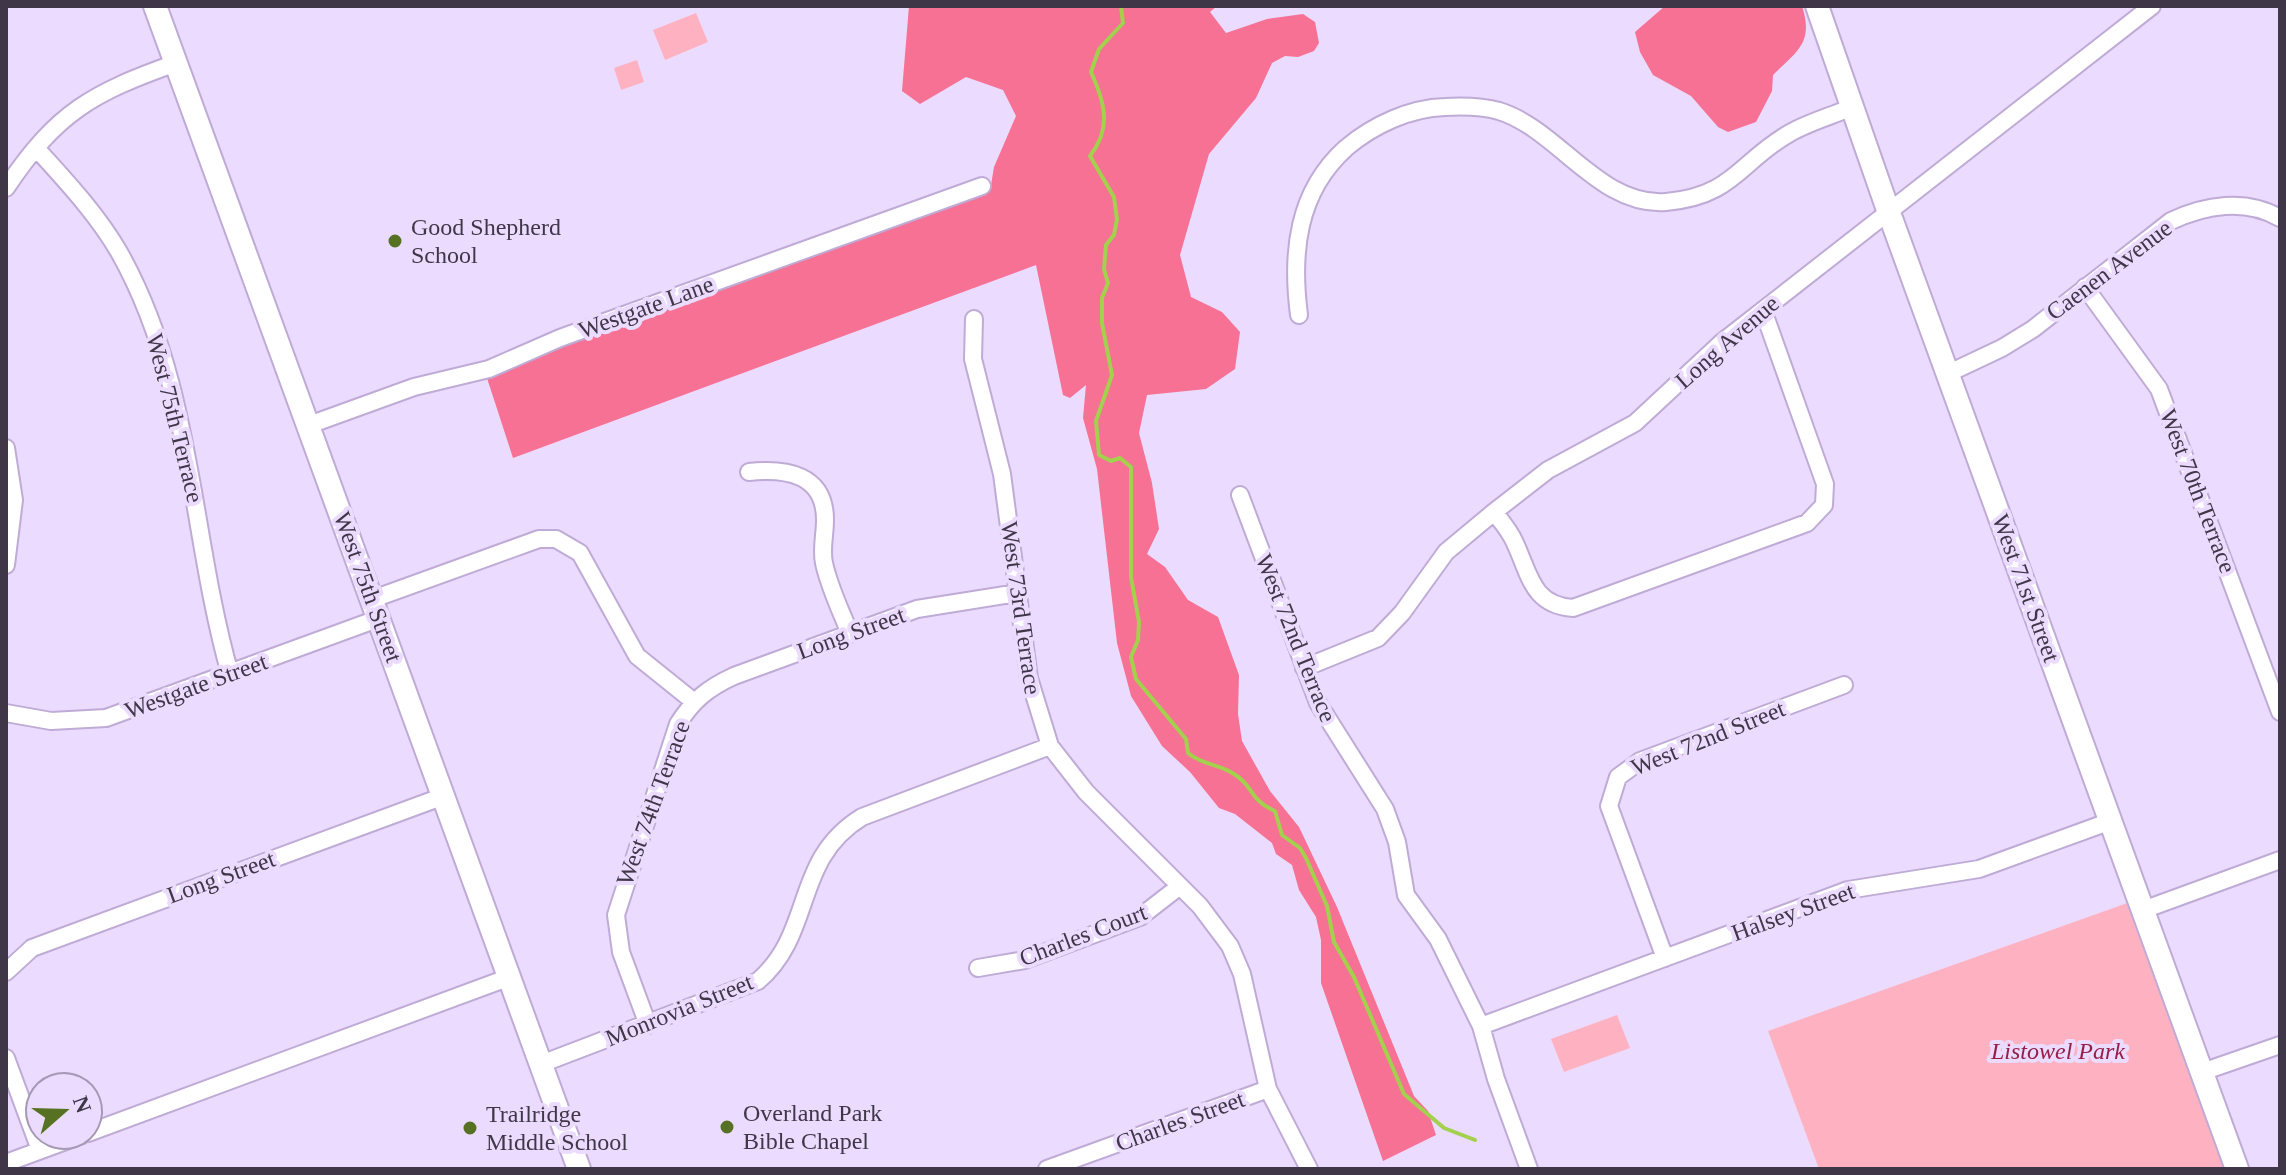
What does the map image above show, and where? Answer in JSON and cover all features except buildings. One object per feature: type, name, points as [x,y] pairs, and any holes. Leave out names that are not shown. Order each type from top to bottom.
[{"type":"street","name":"West 75th Street","points":[[155,6],[579,1169]]},
{"type":"street","name":"West 71st Street","points":[[1817,6],[1947,374],[2237,1169]]},
{"type":"street","name":"Long Avenue","points":[[1304,668],[1378,638],[1402,613],[1446,552],[1494,512],[1548,470],[1635,423],[1698,363],[1763,310],[2152,6]]},
{"type":"street","points":[[6,188],[58,122],[101,92],[176,63]]},
{"type":"street","points":[[1299,315],[1296,238],[1308,198],[1331,161],[1382,124],[1428,107],[1474,106],[1500,111],[1528,125],[1625,196],[1664,202],[1716,192],[1790,133],[1852,107]]},
{"type":"street","name":"West 75th Terrace","points":[[36,148],[88,208],[117,249],[157,337],[186,444],[211,599],[230,674]]},
{"type":"street","name":"Westgate Lane","points":[[309,425],[414,387],[489,369],[560,338],[982,186]]},
{"type":"street","name":"Caenen Avenue","points":[[1947,374],[2002,348],[2171,221],[2190,212],[2237,205],[2280,218]]},
{"type":"street","name":"West 70th Terrace","points":[[2085,287],[2159,389],[2280,712]]},
{"type":"street","points":[[1494,512],[1516,545],[1536,593],[1560,607],[1573,608],[1807,523],[1824,505],[1825,484],[1763,310]]},
{"type":"street","name":"West 73rd Terrace","points":[[974,319],[973,359],[1002,474],[1029,678],[1050,746],[1086,792],[1214,922],[1230,946],[1242,974],[1268,1089],[1309,1169]]},
{"type":"street","points":[[6,448],[14,500],[6,565]]},
{"type":"street","points":[[749,472],[786,470],[801,476],[815,488],[824,506],[824,565],[850,634]]},
{"type":"street","name":"West 72nd Terrace","points":[[1240,495],[1318,703],[1385,809],[1397,842],[1406,895],[1438,939],[1481,1026],[1509,1120],[1529,1169]]},
{"type":"street","name":"West 74th Terrace","points":[[377,608],[539,539],[556,539],[580,553],[637,656],[693,701],[678,724],[616,915],[621,952],[648,1025]]},
{"type":"street","name":"Long Street","points":[[693,701],[734,676],[917,609],[1018,593]]},
{"type":"street","name":"Westgate Street","points":[[6,713],[51,721],[106,718],[230,674],[377,608]]},
{"type":"street","name":"West 72nd Street","points":[[1665,958],[1609,806],[1611,790],[1618,777],[1640,761],[1844,685]]},
{"type":"street","name":"Monrovia Street","points":[[541,1064],[743,989],[773,968],[792,936],[820,857],[845,828],[862,817],[1050,746]]},
{"type":"street","name":"Long Street","points":[[6,972],[32,948],[444,796]]},
{"type":"street","name":"Halsey Street","points":[[1481,1026],[1848,890],[1979,869],[2111,821]]},
{"type":"street","points":[[2143,910],[2280,860]]},
{"type":"street","name":"Charles Court","points":[[978,968],[1025,960],[1140,917],[1180,886]]},
{"type":"street","points":[[104,1127],[510,977]]},
{"type":"street","points":[[2202,1072],[2280,1045]]},
{"type":"street","points":[[6,1058],[24,1107]]},
{"type":"street","name":"Charles Street","points":[[1047,1169],[1268,1089]]},
{"type":"street","points":[[6,1163],[37,1151]]},
{"type":"green space","points":[[696,13],[708,42],[665,60],[653,30]]},
{"type":"green space","points":[[637,60],[644,82],[621,90],[614,68]]},
{"type":"green space","name":"Listowel Park","points":[[2130,902],[2225,1169],[1819,1169],[1768,1031]]},
{"type":"green space","points":[[1617,1015],[1630,1048],[1564,1072],[1551,1039]]},
{"type":"shaded area","points":[[909,6],[1217,6],[1210,12],[1226,33],[1267,19],[1303,14],[1315,22],[1319,43],[1314,51],[1298,57],[1285,56],[1272,63],[1256,98],[1209,154],[1180,255],[1191,297],[1222,312],[1240,332],[1235,369],[1206,389],[1147,395],[1139,433],[1152,483],[1159,529],[1147,554],[1165,567],[1188,600],[1218,617],[1239,675],[1238,714],[1242,741],[1270,791],[1299,827],[1337,907],[1414,1096],[1428,1111],[1436,1135],[1383,1161],[1321,983],[1321,940],[1316,917],[1299,890],[1292,865],[1276,854],[1272,843],[1235,814],[1219,808],[1190,772],[1162,746],[1131,696],[1117,643],[1097,469],[1083,418],[1086,385],[1070,398],[1063,395],[1036,265],[513,458],[487,378],[590,334],[990,191],[994,167],[1016,116],[1003,90],[966,77],[920,104],[902,91]]},
{"type":"shaded area","points":[[1665,6],[1802,6],[1806,29],[1804,38],[1796,52],[1773,75],[1772,91],[1756,122],[1728,132],[1718,127],[1691,96],[1653,75],[1640,52],[1635,32]]},
{"type":"waterway","points":[[1121,6],[1123,23],[1099,49],[1091,72],[1103,105],[1104,125],[1090,156],[1114,197],[1117,219],[1114,235],[1106,245],[1104,269],[1108,283],[1102,298],[1102,323],[1112,375],[1096,421],[1099,455],[1111,461],[1120,458],[1131,467],[1131,577],[1139,622],[1138,640],[1131,657],[1136,679],[1186,739],[1188,753],[1234,774],[1260,802],[1275,811],[1282,835],[1300,848],[1306,858],[1327,906],[1334,942],[1354,977],[1404,1094],[1444,1128],[1475,1140]]},
{"type":"place","name":"Good Shepherd School","points":[[395,241]]},
{"type":"place","name":"Overland Park Bible Chapel","points":[[727,1127]]},
{"type":"place","name":"Trailridge Middle School","points":[[470,1128]]}]
